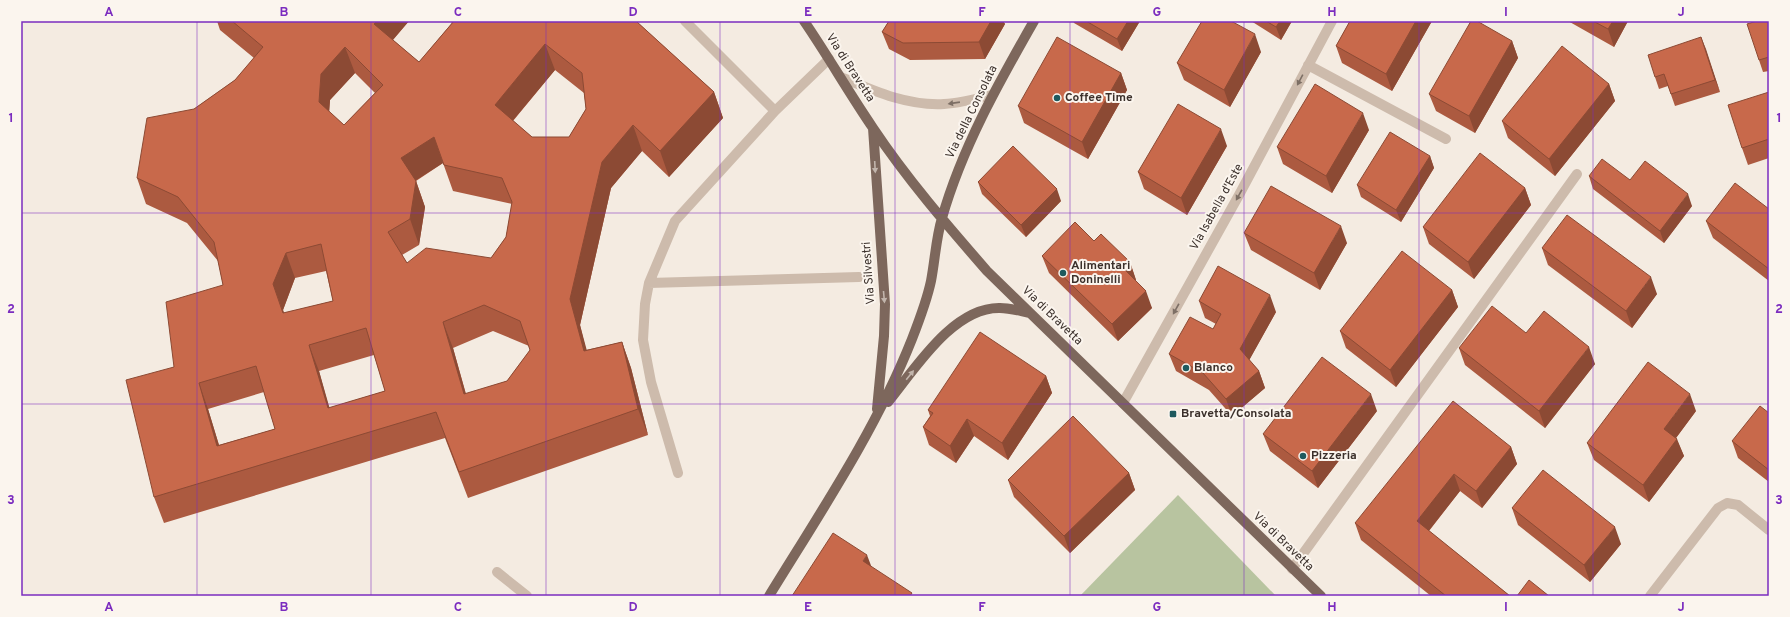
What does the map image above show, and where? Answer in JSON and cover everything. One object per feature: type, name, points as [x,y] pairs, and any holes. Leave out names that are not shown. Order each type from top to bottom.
[{"type":"main road","name":"Via di Bravetta","points":[[804,21],[873,128],[912,183],[941,219],[987,271],[1321,596]]},
{"type":"main road","name":"Via della Consolata","points":[[941,219],[968,146],[992,95],[1034,21]]},
{"type":"main road","name":"Via Silvestri","points":[[873,128],[885,304],[884,336],[877,416]]},
{"type":"main road","name":"Via Silvestri","points":[[768,596],[877,416],[900,367],[931,283],[941,219]]},
{"type":"main road","name":"Via Silvestri","points":[[877,416],[933,347],[960,321],[973,314],[999,308],[1030,313]]},
{"type":"street","points":[[685,21],[775,111]]},
{"type":"street","name":"Via Isabella d'Este","points":[[1123,403],[1239,194],[1332,21]]},
{"type":"street","points":[[678,473],[651,382],[643,340],[645,304],[649,283],[675,221],[775,111],[829,59]]},
{"type":"street","points":[[1308,65],[1446,139]]},
{"type":"street","points":[[841,77],[895,98],[915,102],[944,104],[992,95]]},
{"type":"street","points":[[1292,569],[1577,174]]},
{"type":"street","points":[[649,283],[859,277]]},
{"type":"street","points":[[1650,596],[1718,508],[1727,503],[1738,505],[1769,530]]},
{"type":"street","points":[[497,572],[527,596]]},
{"type":"green space","points":[[1178,495],[1276,596],[1080,596]]},
{"type":"building","points":[[232,21],[377,21],[374,24],[419,62],[454,21],[636,21],[714,92],[660,151],[633,125],[602,162],[570,299],[584,351],[622,342],[638,409],[459,472],[436,412],[154,497],[126,380],[174,367],[166,302],[223,285],[214,242],[178,197],[137,178],[147,118],[194,109],[235,80],[263,47]],"holes":[[[545,44],[582,73],[586,109],[569,137],[532,137],[495,105]],[[345,47],[383,85],[344,125],[319,102],[321,74]],[[434,137],[444,165],[502,178],[512,202],[506,237],[491,258],[426,248],[407,263],[388,232],[410,219],[416,181],[401,158]],[[321,244],[333,301],[283,313],[273,284],[286,253]],[[484,305],[520,321],[530,350],[507,381],[464,394],[443,322]],[[366,328],[385,391],[328,408],[309,345]],[[256,366],[275,429],[217,446],[199,383]]]},
{"type":"building","points":[[889,21],[991,21],[979,42],[903,43],[882,32]]},
{"type":"building","points":[[1086,21],[1128,21],[1117,39]]},
{"type":"building","points":[[1202,21],[1231,21],[1255,34],[1224,90],[1177,63]]},
{"type":"building","points":[[1266,21],[1280,21],[1276,27]]},
{"type":"building","points":[[1350,21],[1416,21],[1386,74],[1336,46]]},
{"type":"building","points":[[1471,21],[1477,21],[1512,41],[1469,116],[1429,94]]},
{"type":"building","points":[[1593,21],[1613,21],[1608,29]]},
{"type":"building","points":[[1757,21],[1769,21],[1769,57],[1759,60],[1747,24]]},
{"type":"building","points":[[1057,37],[1121,73],[1082,142],[1018,106]]},
{"type":"building","points":[[1701,37],[1715,80],[1671,94],[1664,74],[1655,77],[1648,55]]},
{"type":"building","points":[[1562,46],[1609,84],[1549,159],[1502,121]]},
{"type":"building","points":[[1315,84],[1363,113],[1326,176],[1277,147]]},
{"type":"building","points":[[1769,92],[1769,139],[1742,148],[1728,105]]},
{"type":"building","points":[[1178,104],[1221,129],[1181,198],[1138,172]]},
{"type":"building","points":[[1390,132],[1430,156],[1396,210],[1357,185]]},
{"type":"building","points":[[1013,146],[1057,189],[1021,225],[978,182]]},
{"type":"building","points":[[1480,153],[1525,188],[1468,262],[1423,227]]},
{"type":"building","points":[[1602,159],[1630,180],[1645,161],[1688,194],[1660,231],[1589,176]]},
{"type":"building","points":[[1735,183],[1769,209],[1769,269],[1706,221]]},
{"type":"building","points":[[1271,186],[1341,226],[1314,273],[1244,233]]},
{"type":"building","points":[[1567,215],[1651,277],[1626,311],[1542,248]]},
{"type":"building","points":[[1075,222],[1094,241],[1101,234],[1130,262],[1124,269],[1146,291],[1112,324],[1042,256]]},
{"type":"building","points":[[1402,251],[1452,290],[1390,370],[1340,331]]},
{"type":"building","points":[[1218,266],[1270,295],[1240,349],[1259,371],[1226,399],[1203,373],[1169,354],[1190,317],[1213,329],[1221,314],[1199,301]]},
{"type":"building","points":[[1492,306],[1526,333],[1544,311],[1589,347],[1539,411],[1459,348]]},
{"type":"building","points":[[980,332],[1046,376],[1002,443],[967,419],[950,446],[923,427],[933,413],[928,410]]},
{"type":"building","points":[[1322,357],[1371,394],[1312,471],[1263,434]]},
{"type":"building","points":[[1648,362],[1690,394],[1664,429],[1677,439],[1643,485],[1587,443]]},
{"type":"building","points":[[1453,401],[1511,447],[1476,491],[1454,474],[1417,521],[1510,596],[1446,596],[1355,523]]},
{"type":"building","points":[[1760,406],[1769,413],[1769,470],[1732,441]]},
{"type":"building","points":[[1073,416],[1129,473],[1064,536],[1008,480]]},
{"type":"building","points":[[1543,470],[1615,527],[1584,565],[1512,508]]},
{"type":"building","points":[[833,533],[867,555],[863,561],[912,593],[910,596],[792,596]]},
{"type":"building","points":[[1529,580],[1549,596],[1517,596]]},
{"type":"place","name":"Coffee Time","points":[[1057,98]]},
{"type":"place","name":"Alimentari Doninelli","points":[[1063,273]]},
{"type":"place","name":"Blanco","points":[[1186,368]]},
{"type":"place","name":"Bravetta/Consolata","points":[[1173,414]]},
{"type":"place","name":"Pizzeria","points":[[1303,456]]}]
